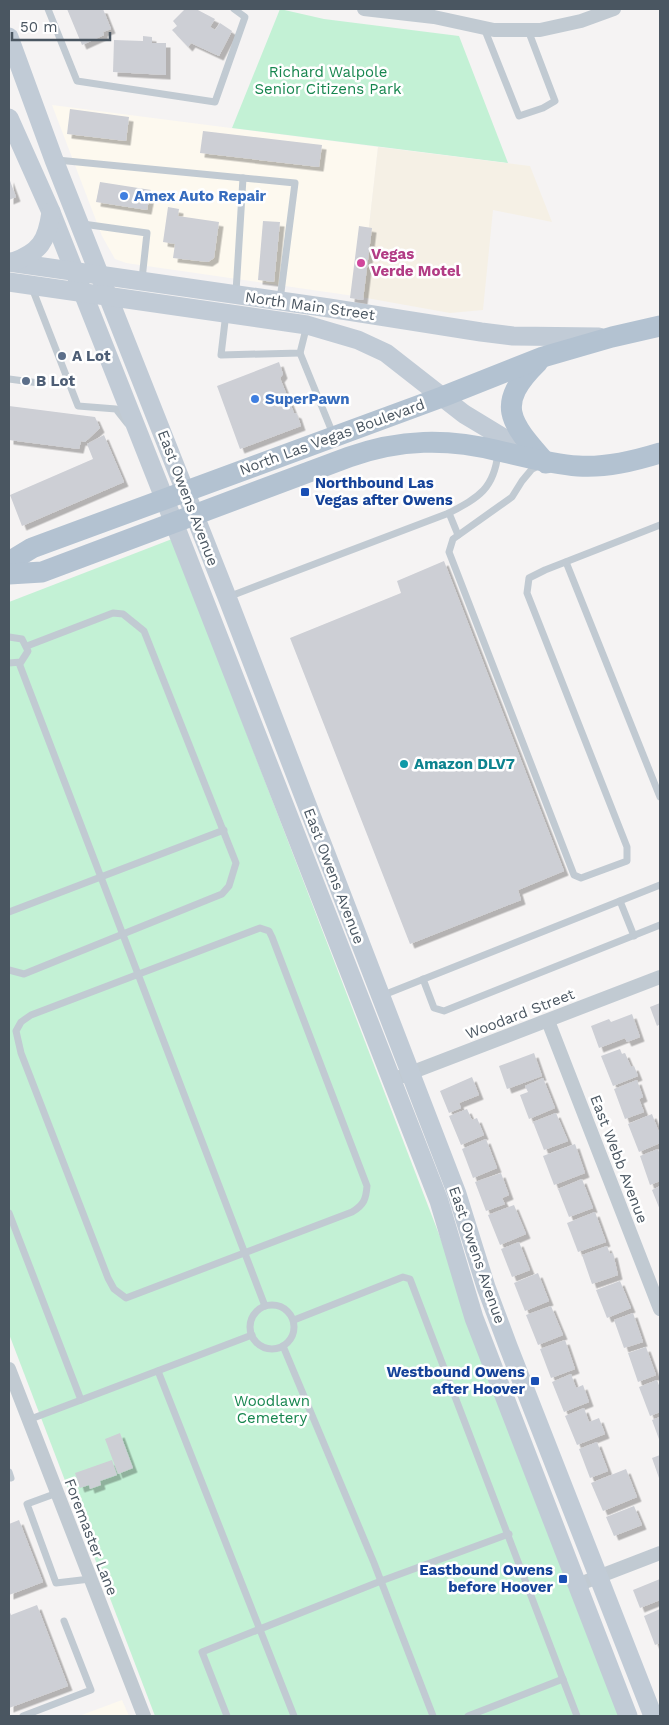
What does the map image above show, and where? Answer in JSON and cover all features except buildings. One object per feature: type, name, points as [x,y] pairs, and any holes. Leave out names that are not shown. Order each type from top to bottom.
[{"type":"main road","name":"East Owens Avenue","points":[[9,37],[54,160],[227,597],[457,1194],[486,1287],[508,1346],[653,1716]]},
{"type":"main road","name":"East Owens Avenue","points":[[9,122],[51,212],[392,1080],[438,1201],[474,1318],[628,1716]]},
{"type":"main road","points":[[11,262],[33,254],[40,246],[49,227],[51,212]]},
{"type":"main road","name":"North Main Street","points":[[11,262],[513,336],[612,337]]},
{"type":"main road","name":"North Main Street","points":[[9,282],[307,325],[358,340],[386,353],[442,397],[496,434],[546,463]]},
{"type":"main road","name":"North Las Vegas Boulevard","points":[[9,562],[32,548],[185,490],[442,397],[543,357],[612,337],[660,326]]},
{"type":"main road","points":[[543,357],[518,383],[513,395],[511,409],[517,427],[546,463]]},
{"type":"main road","name":"North Las Vegas Boulevard","points":[[9,574],[42,572],[349,457],[386,446],[430,441],[498,450],[546,463],[580,466],[618,464],[660,453]]},
{"type":"street","points":[[364,9],[434,13],[484,28],[528,30],[540,30],[593,12],[614,9]]},
{"type":"street","name":"Woodard Street","points":[[392,1080],[660,977]]},
{"type":"street","name":"East Webb Avenue","points":[[548,1021],[660,1309]]},
{"type":"street","name":"Foremaster Lane","points":[[9,1369],[144,1716]]},
{"type":"street","points":[[577,1585],[660,1553]]},
{"type":"lane","points":[[48,9],[77,81],[215,102],[245,16],[234,9]]},
{"type":"lane","points":[[484,28],[519,116],[543,108],[554,101],[528,30]]},
{"type":"lane","points":[[54,160],[295,183],[280,301]]},
{"type":"lane","points":[[236,295],[243,178]]},
{"type":"lane","points":[[80,224],[147,232],[142,280]]},
{"type":"lane","points":[[31,285],[78,406],[116,409],[140,440]]},
{"type":"lane","points":[[226,313],[221,354],[300,353]]},
{"type":"lane","points":[[307,325],[300,353],[334,436]]},
{"type":"lane","points":[[9,379],[39,383]]},
{"type":"lane","points":[[227,597],[449,513],[470,502],[485,490],[494,474],[498,450]]},
{"type":"lane","points":[[546,463],[532,469],[512,498],[453,539],[449,552],[574,875],[581,878],[627,861],[627,847],[527,593],[529,578],[660,525]]},
{"type":"lane","points":[[449,513],[458,535]]},
{"type":"lane","points":[[566,562],[660,797]]},
{"type":"lane","points":[[9,970],[24,974],[222,894],[229,886],[236,863],[144,631],[124,614],[113,613],[27,646]]},
{"type":"lane","points":[[9,637],[18,637],[27,646],[27,655],[19,663],[9,663]]},
{"type":"lane","points":[[19,663],[265,1306]]},
{"type":"lane","points":[[9,912],[224,830]]},
{"type":"lane","points":[[380,996],[660,885]]},
{"type":"lane","points":[[620,901],[634,936]]},
{"type":"lane","points":[[423,979],[434,1008],[444,1011],[660,925]]},
{"type":"lane","points":[[260,928],[269,931],[272,937],[367,1186],[366,1199],[360,1207],[352,1212],[244,1253],[126,1298],[114,1289],[104,1269],[21,1053],[16,1031],[21,1022],[31,1014],[260,928]]},
{"type":"lane","points":[[9,1213],[81,1400]]},
{"type":"lane","points":[[294,1320],[404,1277],[410,1279],[577,1716]]},
{"type":"lane","points":[[265,1306],[279,1306],[286,1309],[294,1320],[293,1335],[283,1346],[268,1348],[256,1341],[250,1328],[254,1314],[265,1306]]},
{"type":"lane","points":[[28,1420],[252,1335]]},
{"type":"lane","points":[[283,1346],[382,1581],[433,1716]]},
{"type":"lane","points":[[158,1371],[294,1716]]},
{"type":"lane","points":[[9,1472],[11,1478],[9,1478]]},
{"type":"lane","points":[[57,1493],[27,1504],[56,1583],[90,1579]]},
{"type":"lane","points":[[228,1716],[202,1652],[382,1581],[509,1534]]},
{"type":"lane","points":[[23,1716],[90,1690],[64,1621]]},
{"type":"lane","points":[[468,1716],[563,1679]]},
{"type":"shaded area","points":[[52,105],[378,147],[361,297],[126,263],[115,259],[102,236]]},
{"type":"shaded area","points":[[122,1700],[129,1716],[79,1716]]},
{"type":"green space","name":"Richard Walpole Senior Citizens Park","points":[[280,9],[324,19],[459,36],[508,163],[232,128]]},
{"type":"green space","name":"Woodlawn Cemetery","points":[[172,539],[624,1716],[155,1716],[9,1334],[9,602]]},
{"type":"sand","points":[[378,147],[530,166],[552,222],[493,210],[483,310],[450,313],[361,297]]},
{"type":"place","name":"Amex Auto Repair","points":[[124,196]]},
{"type":"place","name":"Vegas Verde Motel","points":[[361,263]]},
{"type":"place","name":"A Lot","points":[[62,356]]},
{"type":"place","name":"B Lot","points":[[26,381]]},
{"type":"place","name":"SuperPawn","points":[[255,399]]},
{"type":"place","name":"Northbound Las Vegas after Owens","points":[[305,492]]},
{"type":"place","name":"Amazon DLV7","points":[[404,764]]},
{"type":"place","name":"Westbound Owens after Hoover","points":[[535,1381]]},
{"type":"place","name":"Eastbound Owens before Hoover","points":[[563,1579]]}]
